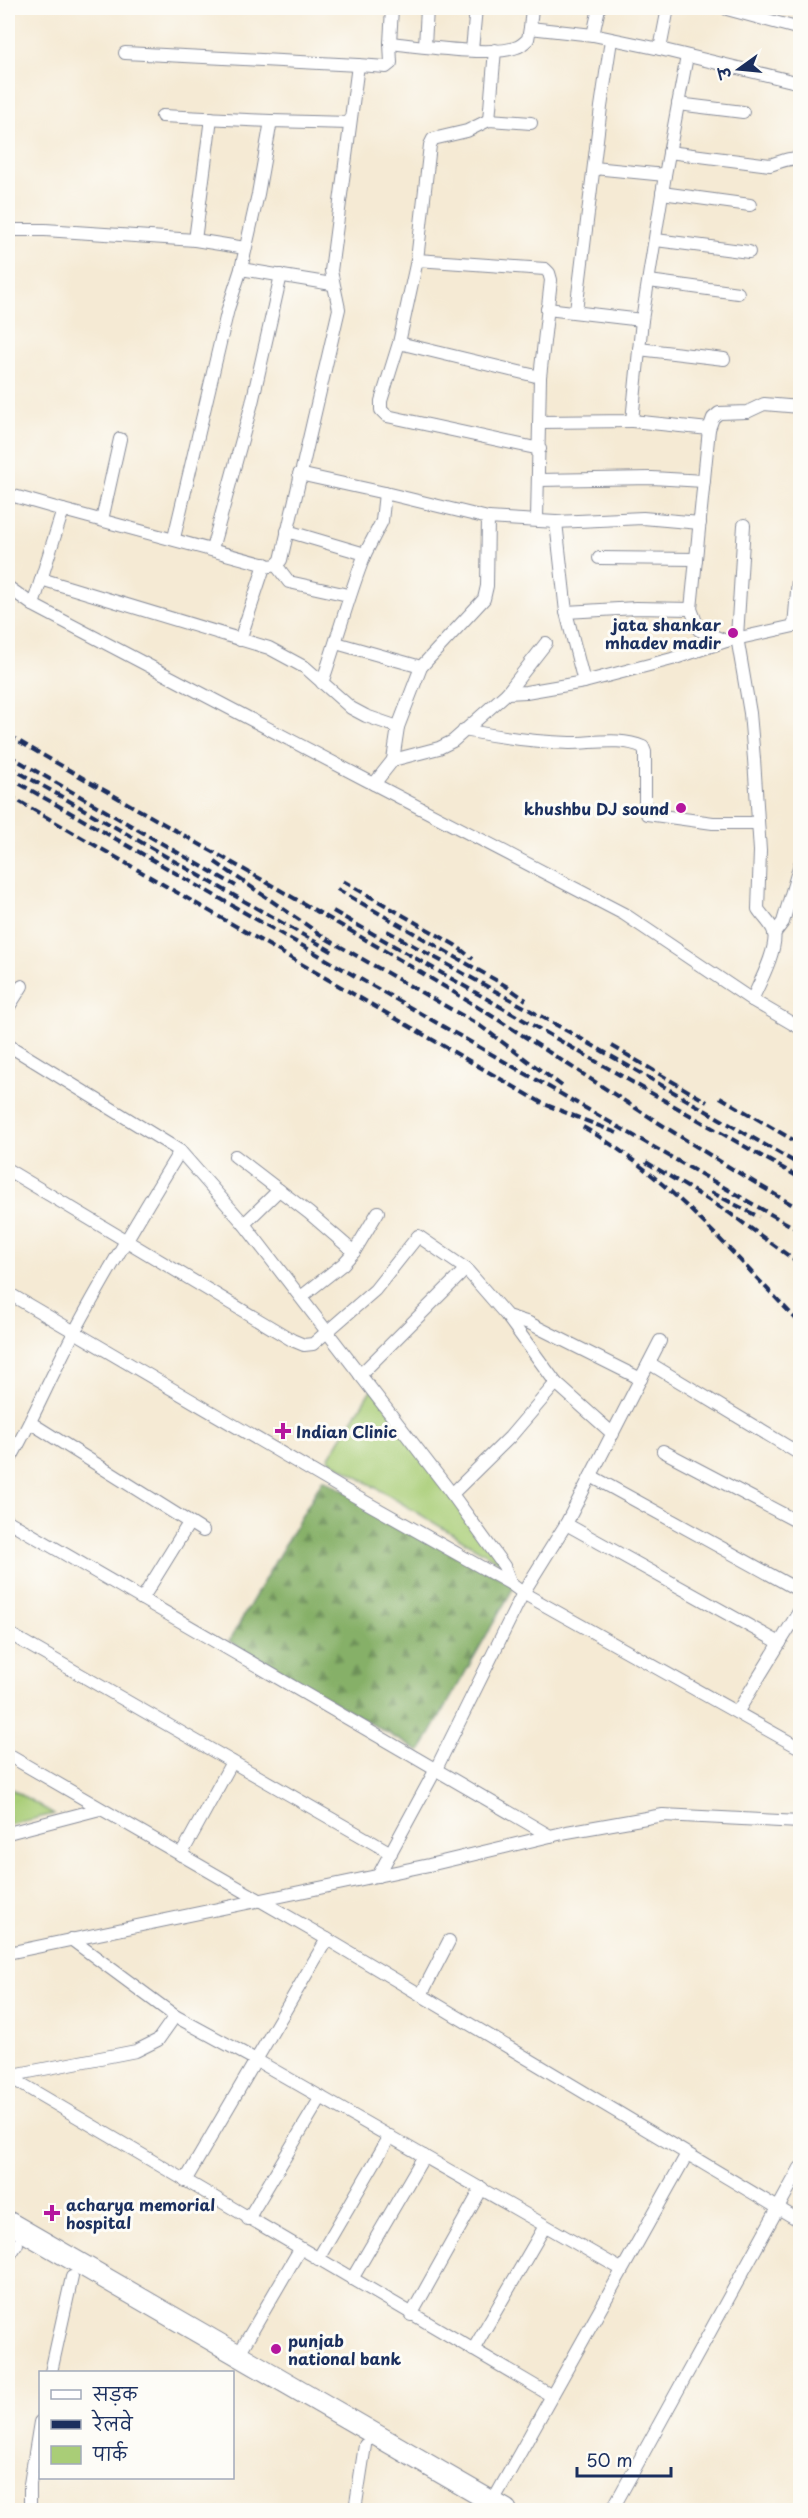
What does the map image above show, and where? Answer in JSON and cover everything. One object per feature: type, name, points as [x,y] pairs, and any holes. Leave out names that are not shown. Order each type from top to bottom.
[{"type":"highway","points":[[8,2222],[492,2508]]},
{"type":"highway","points":[[11,2247],[72,2277],[365,2445],[492,2508]]},
{"type":"street","points":[[125,53],[386,67],[391,63],[392,8]]},
{"type":"street","points":[[425,46],[427,8]]},
{"type":"street","points":[[472,50],[476,8]]},
{"type":"street","points":[[390,43],[472,50],[518,47],[528,39],[532,8]]},
{"type":"street","points":[[592,35],[599,8]]},
{"type":"street","points":[[660,49],[668,8]]},
{"type":"street","points":[[727,9],[801,29]]},
{"type":"street","points":[[530,28],[592,35],[801,83]]},
{"type":"street","points":[[576,311],[611,40]]},
{"type":"street","points":[[489,120],[495,50]]},
{"type":"street","points":[[632,420],[642,320],[687,56]]},
{"type":"street","points":[[240,640],[270,565],[281,560],[299,474],[339,309],[331,271],[358,65]]},
{"type":"street","points":[[678,104],[743,112]]},
{"type":"street","points":[[162,116],[350,123]]},
{"type":"street","points":[[195,240],[211,118]]},
{"type":"street","points":[[531,123],[489,120],[467,130],[433,139],[430,145],[417,260],[399,344],[381,401],[381,410],[387,416],[540,450]]},
{"type":"street","points":[[174,538],[228,309],[241,269],[272,121]]},
{"type":"street","points":[[669,152],[770,165],[784,159],[801,159]]},
{"type":"street","points":[[594,168],[665,175]]},
{"type":"street","points":[[662,193],[750,205]]},
{"type":"street","points":[[8,230],[45,230],[195,240],[245,248]]},
{"type":"street","points":[[656,240],[749,252]]},
{"type":"street","points":[[417,260],[544,269],[549,273],[551,280],[540,377],[537,519]]},
{"type":"street","points":[[241,269],[332,284]]},
{"type":"street","points":[[212,549],[252,403],[280,275]]},
{"type":"street","points":[[649,281],[738,293]]},
{"type":"street","points":[[547,309],[642,320]]},
{"type":"street","points":[[399,344],[540,377]]},
{"type":"street","points":[[639,349],[724,360]]},
{"type":"street","points":[[731,639],[699,630],[691,609],[709,429],[713,418],[720,412],[747,412],[764,404],[801,407]]},
{"type":"street","points":[[540,422],[632,420],[709,429]]},
{"type":"street","points":[[102,520],[120,439]]},
{"type":"street","points":[[299,474],[488,518],[537,519],[556,522],[634,518],[700,523]]},
{"type":"street","points":[[538,480],[652,478],[704,481]]},
{"type":"street","points":[[322,683],[336,643],[348,595],[382,521],[385,493]]},
{"type":"street","points":[[14,496],[270,565],[289,582],[348,595]]},
{"type":"street","points":[[33,605],[63,510]]},
{"type":"street","points":[[374,784],[393,760],[398,727],[421,668],[484,599],[487,586],[488,518]]},
{"type":"street","points":[[556,522],[566,612],[584,682]]},
{"type":"street","points":[[744,525],[731,639],[750,713],[758,823],[758,909],[770,923],[774,934]]},
{"type":"street","points":[[287,531],[365,554]]},
{"type":"street","points":[[507,693],[584,682],[672,659],[731,639],[797,625],[801,556]]},
{"type":"street","points":[[598,558],[696,559]]},
{"type":"street","points":[[41,579],[269,648],[292,659],[351,708],[398,727]]},
{"type":"street","points":[[8,586],[33,605],[624,914],[752,1000],[801,1028]]},
{"type":"street","points":[[566,612],[636,608],[691,609]]},
{"type":"street","points":[[336,643],[421,668]]},
{"type":"street","points":[[393,760],[439,748],[453,741],[507,693],[546,643]]},
{"type":"street","points":[[464,730],[524,741],[631,742],[644,747],[647,814],[713,823],[758,823]]},
{"type":"street","points":[[752,1000],[771,954],[774,934],[783,922],[801,864]]},
{"type":"street","points":[[8,1008],[22,986]]},
{"type":"street","points":[[8,1045],[180,1151],[244,1224],[452,1494],[504,1566],[511,1584]]},
{"type":"street","points":[[8,1463],[31,1423],[75,1331],[125,1241],[180,1151]]},
{"type":"street","points":[[234,1156],[354,1252]]},
{"type":"street","points":[[8,1170],[292,1340],[304,1345],[313,1344],[375,1290],[418,1236],[466,1269],[507,1316],[556,1383],[613,1434]]},
{"type":"street","points":[[244,1224],[279,1190]]},
{"type":"street","points":[[301,1297],[343,1264],[354,1252],[378,1212]]},
{"type":"street","points":[[360,1375],[466,1269]]},
{"type":"street","points":[[8,1293],[523,1593],[801,1748]]},
{"type":"street","points":[[507,1316],[529,1323],[640,1379]]},
{"type":"street","points":[[378,1876],[436,1769],[523,1593],[566,1524],[660,1341]]},
{"type":"street","points":[[649,1363],[801,1454]]},
{"type":"street","points":[[452,1494],[494,1454],[556,1383]]},
{"type":"street","points":[[31,1423],[203,1531]]},
{"type":"street","points":[[663,1451],[801,1523]]},
{"type":"street","points":[[591,1476],[801,1591]]},
{"type":"street","points":[[8,1521],[550,1836]]},
{"type":"street","points":[[142,1599],[189,1523]]},
{"type":"street","points":[[566,1524],[780,1643]]},
{"type":"street","points":[[738,1711],[801,1610]]},
{"type":"street","points":[[8,1633],[391,1852]]},
{"type":"street","points":[[8,1755],[327,1939],[801,2221]]},
{"type":"street","points":[[181,1855],[232,1762]]},
{"type":"street","points":[[8,1833],[100,1809]]},
{"type":"street","points":[[8,1953],[378,1876],[550,1836],[663,1815],[801,1822]]},
{"type":"street","points":[[185,2181],[327,1939]]},
{"type":"street","points":[[71,1940],[175,2016],[482,2188],[621,2269]]},
{"type":"street","points":[[421,1995],[449,1941]]},
{"type":"street","points":[[8,2076],[136,2051],[158,2040],[175,2016]]},
{"type":"street","points":[[8,2076],[552,2396]]},
{"type":"street","points":[[248,2219],[321,2097]]},
{"type":"street","points":[[318,2259],[390,2136]]},
{"type":"street","points":[[492,2508],[621,2269],[687,2154]]},
{"type":"street","points":[[352,2280],[424,2156]]},
{"type":"street","points":[[612,2511],[801,2168]]},
{"type":"street","points":[[411,2315],[482,2188]]},
{"type":"street","points":[[473,2350],[545,2226]]},
{"type":"street","points":[[237,2357],[300,2249]]},
{"type":"street","points":[[51,2371],[72,2277]]},
{"type":"street","points":[[30,2511],[30,2484],[39,2428]]},
{"type":"street","points":[[356,2511],[365,2445]]},
{"type":"green space","points":[[372,1388],[514,1571],[328,1459]]},
{"type":"green space","points":[[323,1479],[515,1585],[420,1752],[229,1641]]},
{"type":"green space","points":[[8,1787],[54,1814],[8,1825]]},
{"type":"railway","points":[[8,735],[395,957],[800,1209]]},
{"type":"railway","points":[[8,755],[236,886]]},
{"type":"railway","points":[[8,766],[333,952]]},
{"type":"railway","points":[[8,777],[800,1231]]},
{"type":"railway","points":[[8,795],[544,1104],[617,1133]]},
{"type":"railway","points":[[215,862],[327,939],[479,1025],[562,1086]]},
{"type":"railway","points":[[343,881],[455,945],[473,959]]},
{"type":"railway","points":[[337,889],[506,986],[526,1000]]},
{"type":"railway","points":[[333,911],[800,1178]]},
{"type":"railway","points":[[387,931],[571,1033],[800,1165]]},
{"type":"railway","points":[[612,1046],[707,1102]]},
{"type":"railway","points":[[720,1097],[800,1144]]},
{"type":"railway","points":[[583,1127],[614,1146],[671,1192],[724,1243],[800,1323]]},
{"type":"railway","points":[[646,1162],[728,1212],[800,1264]]},
{"type":"railway","points":[[711,1192],[759,1217]]},
{"type":"place","name":"jata shankar mhadev madir","points":[[733,633]]},
{"type":"place","name":"khushbu DJ sound","points":[[681,808]]},
{"type":"place","name":"Indian Clinic","points":[[283,1431]]},
{"type":"place","name":"acharya memorial hospital","points":[[52,2213]]},
{"type":"place","name":"punjab national bank","points":[[276,2349]]}]
